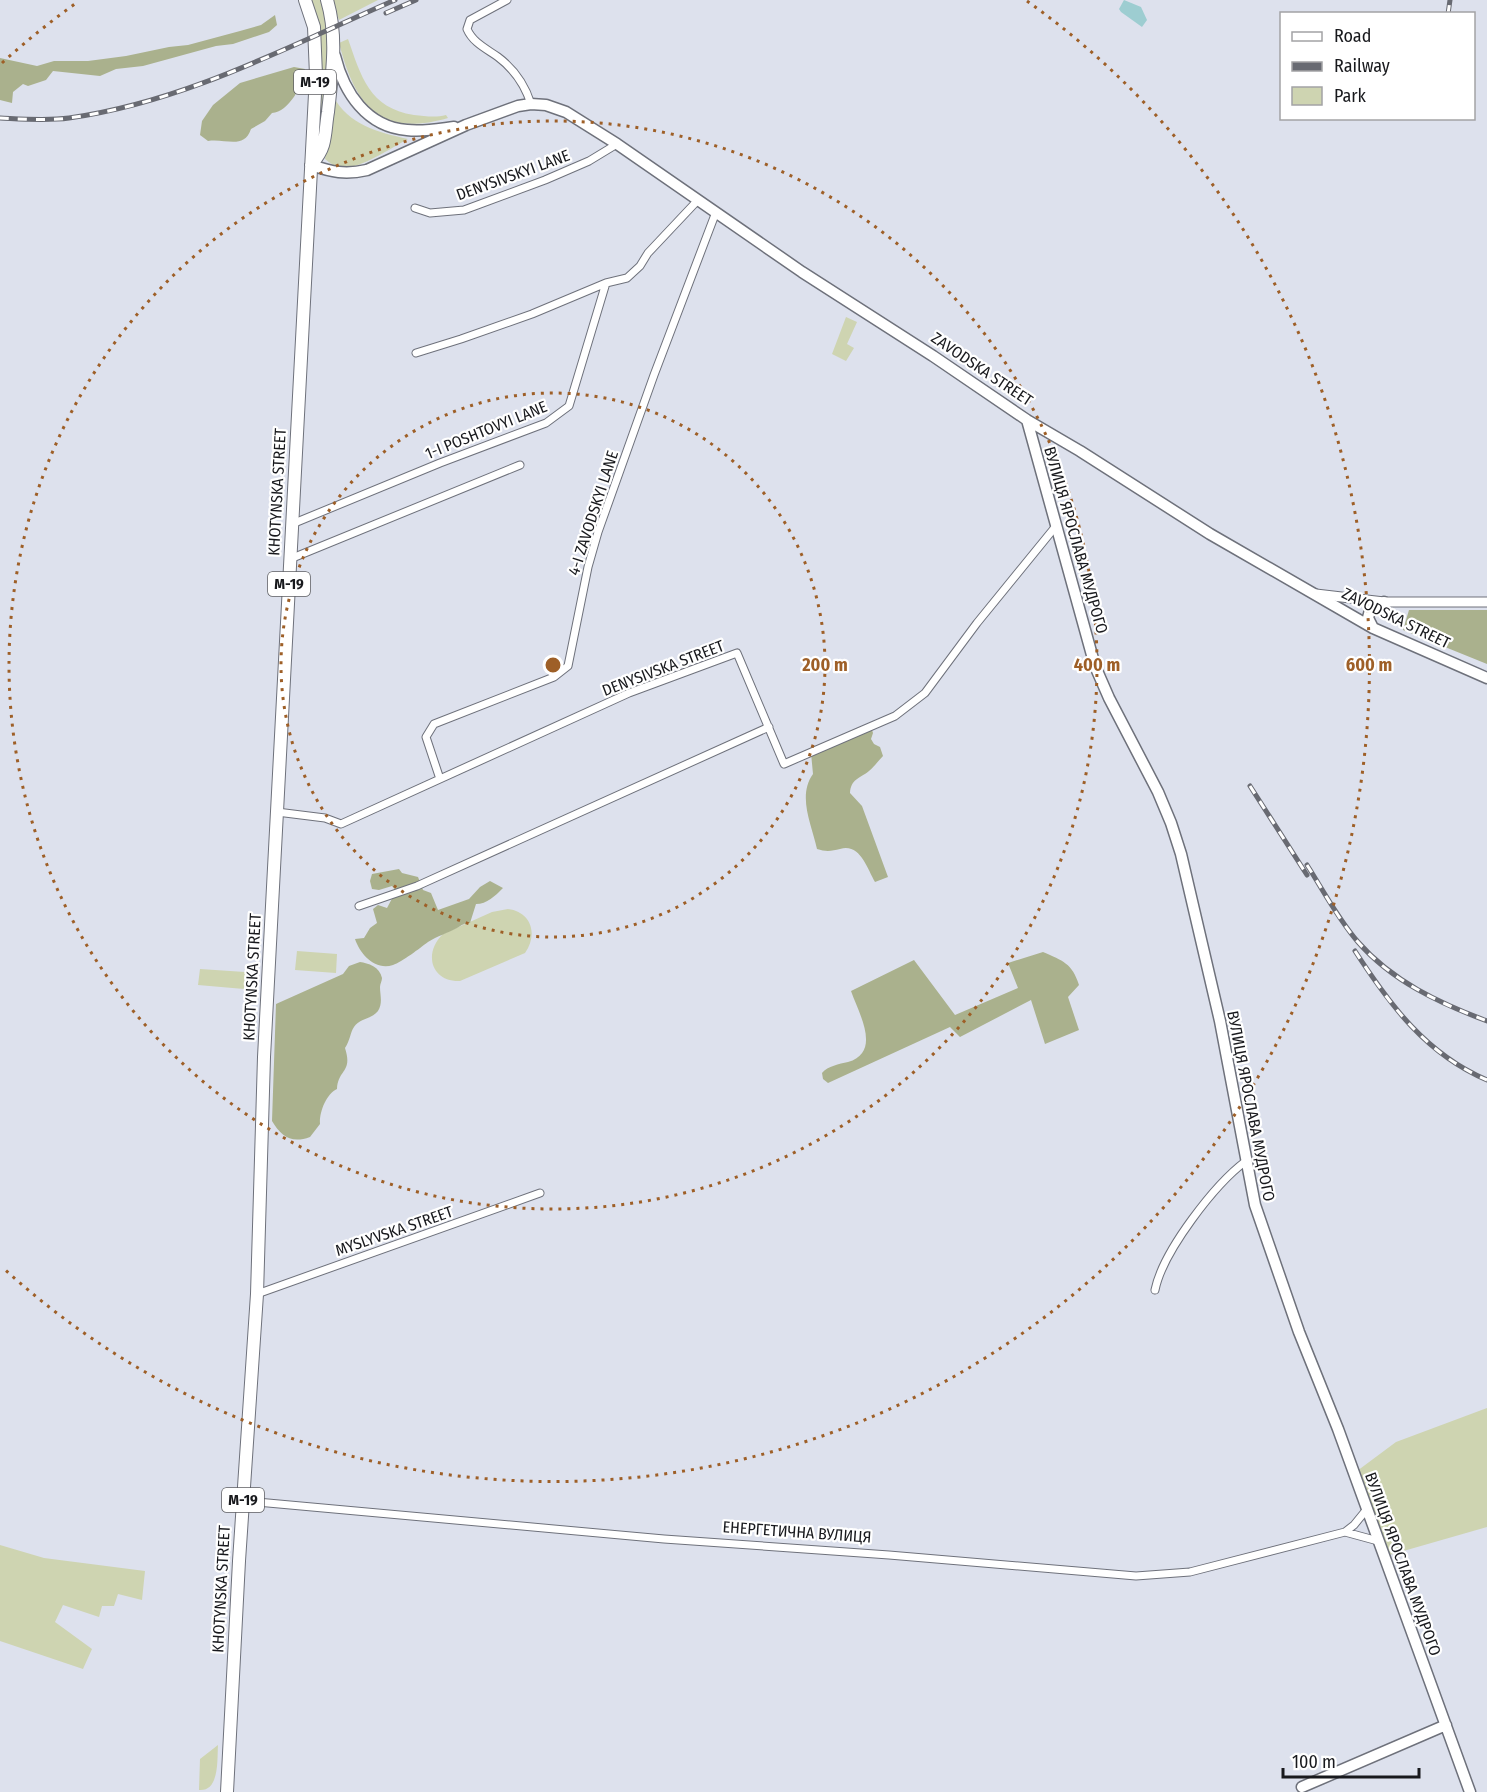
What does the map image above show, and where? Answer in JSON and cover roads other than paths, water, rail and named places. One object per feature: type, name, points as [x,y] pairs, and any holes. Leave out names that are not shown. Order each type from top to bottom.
[{"type":"highway","name":"KHOTYNSKA STREET","points":[[227,1792],[257,1294],[264,1057],[316,75],[314,27],[305,0]]},
{"type":"highway","name":"ZAVODSKA STREET","points":[[327,0],[333,20],[334,53]]},
{"type":"highway","name":"KHOTYNSKA STREET","points":[[311,165],[324,144],[334,53]]},
{"type":"highway","name":"ЕНЕРГЕТИЧНА ВУЛИЦЯ","points":[[243,1501],[257,1502]]},
{"type":"main road","name":"ZAVODSKA STREET","points":[[334,53],[345,83],[357,104],[372,118],[389,126],[406,130],[466,125]]},
{"type":"main road","name":"ZAVODSKA STREET","points":[[311,165],[325,170],[352,174],[367,170],[466,125],[510,108],[531,104],[546,105],[566,112],[617,144],[802,272],[933,356],[1027,420],[1210,534],[1373,628],[1487,678]]},
{"type":"main road","name":"ВУЛИЦЯ ЯРОСЛАВА МУДРОГО","points":[[1027,420],[1095,666],[1158,792],[1182,854],[1220,1021],[1255,1205],[1299,1332],[1338,1429],[1470,1792]]},
{"type":"main road","points":[[1373,628],[1368,618],[1370,610],[1384,602]]},
{"type":"main road","points":[[1302,1787],[1446,1725]]},
{"type":"street","points":[[507,0],[470,20],[466,29],[474,40],[500,58],[518,77],[531,104]]},
{"type":"street","name":"DENYSIVSKYI LANE","points":[[415,208],[430,213],[464,210],[545,180],[589,161],[617,144]]},
{"type":"street","points":[[416,353],[532,314],[606,283],[627,278],[699,200]]},
{"type":"street","name":"4-I ZAVODSKYI LANE","points":[[440,779],[426,737],[435,724],[554,677],[568,666],[588,567],[598,532],[716,212]]},
{"type":"street","name":"1-I POSHTOVYI LANE","points":[[292,524],[440,463],[546,423],[559,415],[569,406],[606,283]]},
{"type":"street","points":[[290,559],[520,465]]},
{"type":"street","name":"DENYSIVSKA STREET","points":[[277,812],[325,818],[341,824],[629,693],[738,653],[784,764],[895,716],[925,693],[977,623],[1056,526]]},
{"type":"street","points":[[1309,593],[1384,602],[1487,602]]},
{"type":"street","points":[[360,906],[417,886],[769,727]]},
{"type":"street","points":[[1155,1290],[1158,1275],[1194,1216],[1230,1173],[1246,1161]]},
{"type":"street","name":"MYSLYVSKA STREET","points":[[257,1294],[540,1193]]},
{"type":"street","name":"ЕНЕРГЕТИЧНА ВУЛИЦЯ","points":[[257,1502],[652,1539],[889,1555],[1136,1576],[1190,1572],[1345,1532],[1378,1541]]},
{"type":"street","points":[[1345,1532],[1367,1509]]},
{"type":"railway","points":[[0,118],[43,120],[69,118],[154,99],[236,70],[395,0]]},
{"type":"railway","points":[[386,13],[416,0]]},
{"type":"railway","points":[[1448,12],[1450,0]]},
{"type":"railway","points":[[1250,786],[1307,875]]},
{"type":"railway","points":[[1307,865],[1344,924],[1371,956],[1417,989],[1451,1007],[1487,1021]]},
{"type":"railway","points":[[1355,951],[1396,1009],[1411,1026],[1446,1056],[1487,1080]]}]
